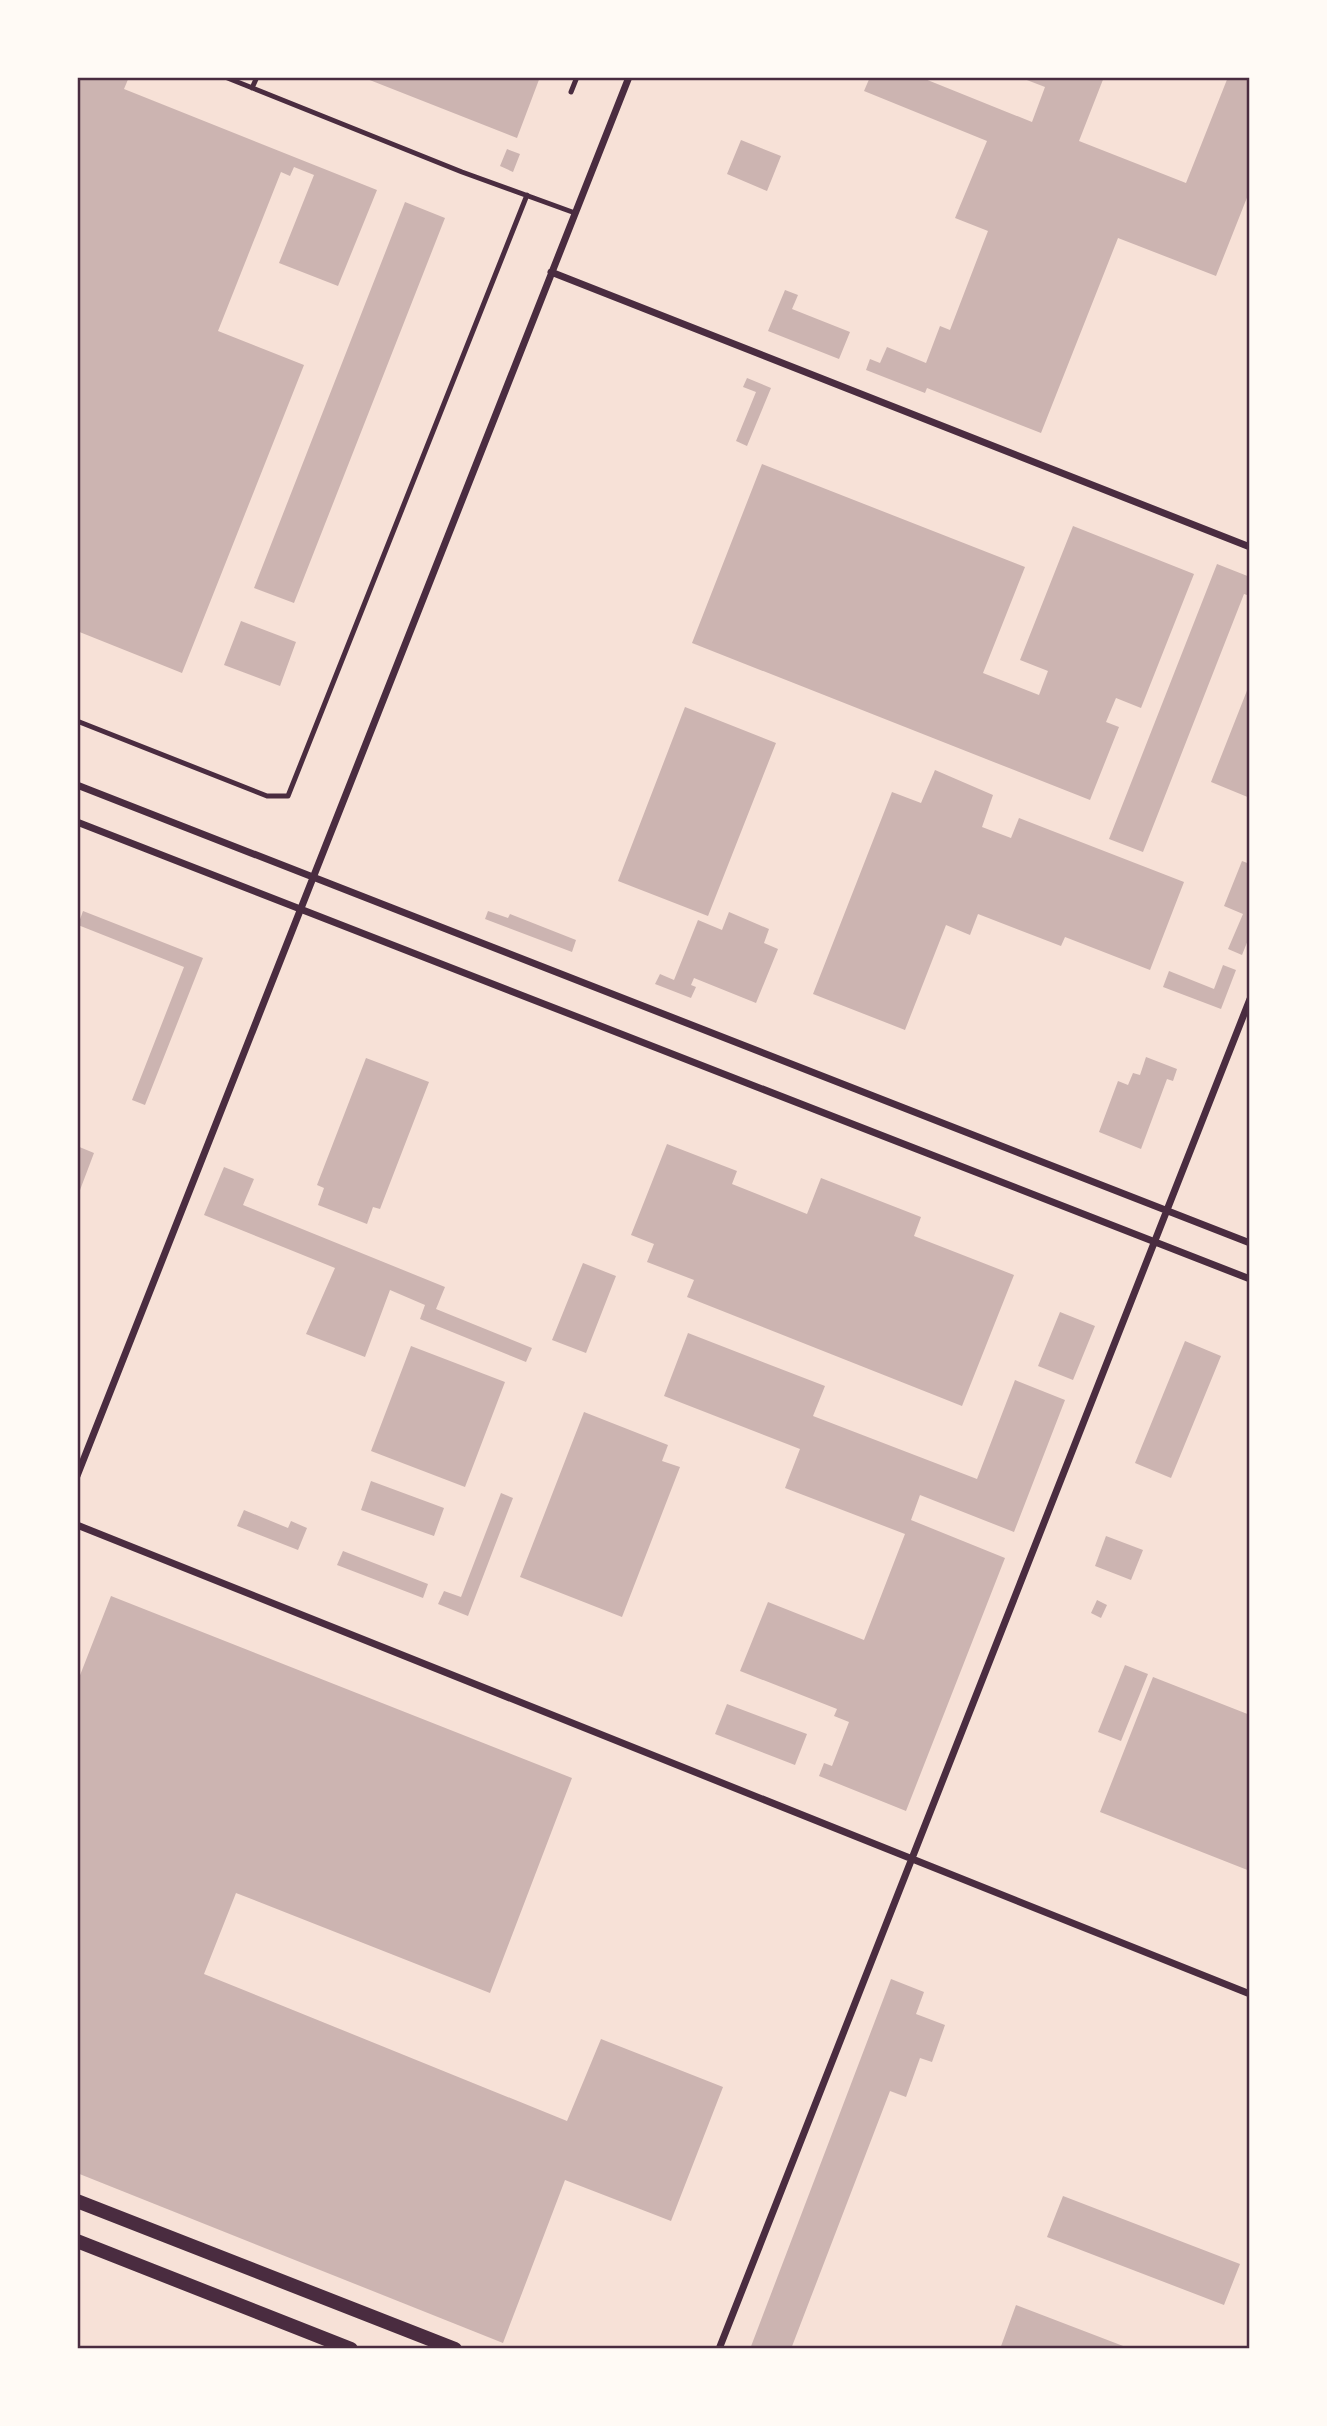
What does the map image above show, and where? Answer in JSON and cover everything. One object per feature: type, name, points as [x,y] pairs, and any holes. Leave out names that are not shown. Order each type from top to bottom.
[{"type":"main road","points":[[77,2201],[455,2349]]},
{"type":"main road","points":[[77,2241],[351,2349]]},
{"type":"street","points":[[77,1476],[312,874],[629,77]]},
{"type":"street","points":[[551,272],[1250,547]]},
{"type":"street","points":[[77,785],[312,874],[1250,1243]]},
{"type":"street","points":[[77,822],[1250,1279]]},
{"type":"street","points":[[719,2349],[1250,999]]},
{"type":"street","points":[[77,1525],[1250,1994]]},
{"type":"lane","points":[[225,77],[575,213]]},
{"type":"lane","points":[[252,88],[257,77]]},
{"type":"lane","points":[[571,92],[578,77]]},
{"type":"lane","points":[[77,721],[267,796],[288,796],[527,195]]},
{"type":"building","points":[[77,77],[129,77],[124,89],[377,190],[338,286],[279,263],[314,175],[294,167],[290,176],[281,172],[218,331],[304,365],[182,673],[77,631]]},
{"type":"building","points":[[362,77],[540,77],[517,138]]},
{"type":"building","points":[[870,77],[920,77],[1032,122],[1045,87],[1019,77],[1104,77],[1079,141],[1186,183],[1228,77],[1250,77],[1250,190],[1216,276],[1118,238],[1041,433],[927,388],[925,393],[866,370],[870,359],[880,363],[887,347],[926,363],[940,326],[950,330],[988,231],[955,218],[987,141],[864,91]]},
{"type":"building","points":[[741,140],[781,156],[767,191],[727,174]]},
{"type":"building","points":[[507,149],[520,154],[513,172],[500,166]]},
{"type":"building","points":[[405,202],[445,218],[294,603],[254,588]]},
{"type":"building","points":[[785,290],[798,295],[792,309],[850,332],[839,359],[768,331]]},
{"type":"building","points":[[747,378],[771,388],[747,446],[736,441],[756,392],[743,387]]},
{"type":"building","points":[[762,464],[1025,567],[983,673],[1039,695],[1048,671],[1020,660],[1073,526],[1194,574],[1141,708],[1116,698],[1106,722],[1119,727],[1090,800],[692,643]]},
{"type":"building","points":[[1217,564],[1250,577],[1250,596],[1244,594],[1143,852],[1109,839]]},
{"type":"building","points":[[241,621],[296,642],[280,686],[224,665]]},
{"type":"building","points":[[1250,683],[1250,798],[1211,782]]},
{"type":"building","points":[[685,707],[776,743],[708,916],[618,881]]},
{"type":"building","points":[[935,770],[993,795],[982,827],[1011,838],[1019,818],[1184,882],[1150,970],[1065,937],[1061,946],[978,914],[970,935],[946,925],[905,1030],[813,994],[892,792],[921,803]]},
{"type":"building","points":[[1242,861],[1250,864],[1250,935],[1242,955],[1228,949],[1243,914],[1224,906]]},
{"type":"building","points":[[83,911],[203,958],[145,1105],[132,1100],[184,967],[78,925]]},
{"type":"building","points":[[488,911],[508,918],[510,914],[576,940],[572,952],[485,919]]},
{"type":"building","points":[[729,912],[769,929],[764,943],[778,949],[756,1003],[694,978],[691,985],[696,987],[691,998],[655,984],[660,974],[674,980],[698,920],[722,930]]},
{"type":"building","points":[[1223,965],[1236,970],[1221,1009],[1163,987],[1169,971],[1214,989]]},
{"type":"building","points":[[1146,1057],[1177,1069],[1173,1081],[1167,1079],[1141,1149],[1099,1132],[1118,1081],[1128,1085],[1133,1073],[1140,1075]]},
{"type":"building","points":[[366,1058],[429,1082],[380,1209],[373,1207],[367,1224],[318,1205],[324,1188],[317,1185]]},
{"type":"building","points":[[667,1144],[737,1171],[732,1184],[807,1214],[821,1178],[921,1217],[914,1236],[1014,1275],[962,1406],[687,1297],[694,1280],[647,1262],[654,1244],[631,1235]]},
{"type":"building","points":[[77,1146],[94,1153],[77,1198]]},
{"type":"building","points":[[224,1167],[254,1179],[243,1205],[445,1287],[436,1309],[532,1348],[526,1362],[420,1319],[425,1305],[390,1290],[365,1357],[306,1334],[335,1268],[204,1215]]},
{"type":"building","points":[[583,1263],[616,1276],[586,1353],[552,1340]]},
{"type":"building","points":[[1060,1312],[1095,1326],[1073,1380],[1038,1366]]},
{"type":"building","points":[[688,1333],[825,1386],[813,1416],[977,1479],[1015,1380],[1065,1400],[1014,1532],[920,1495],[911,1520],[1005,1558],[906,1811],[819,1776],[824,1763],[832,1766],[849,1722],[834,1716],[837,1709],[740,1671],[768,1602],[864,1640],[905,1534],[785,1488],[800,1449],[664,1396]]},
{"type":"building","points":[[1185,1341],[1221,1356],[1171,1478],[1135,1463]]},
{"type":"building","points":[[411,1346],[505,1382],[465,1487],[371,1451]]},
{"type":"building","points":[[584,1412],[668,1445],[662,1461],[680,1467],[622,1617],[520,1577]]},
{"type":"building","points":[[371,1481],[444,1508],[434,1536],[361,1510]]},
{"type":"building","points":[[501,1493],[513,1498],[468,1616],[438,1604],[444,1591],[461,1597]]},
{"type":"building","points":[[244,1510],[288,1528],[291,1521],[307,1528],[298,1550],[237,1526]]},
{"type":"building","points":[[1106,1536],[1143,1550],[1131,1580],[1095,1566]]},
{"type":"building","points":[[343,1551],[428,1584],[423,1598],[337,1565]]},
{"type":"building","points":[[111,1596],[572,1778],[490,1993],[236,1893],[204,1974],[567,2121],[601,2039],[723,2087],[671,2221],[565,2180],[503,2343],[77,2173],[77,1683]]},
{"type":"building","points":[[1097,1600],[1107,1605],[1101,1618],[1091,1613]]},
{"type":"building","points":[[1125,1665],[1148,1674],[1121,1741],[1098,1732]]},
{"type":"building","points":[[1153,1677],[1250,1715],[1250,1871],[1100,1812]]},
{"type":"building","points":[[727,1704],[807,1734],[795,1765],[715,1734]]},
{"type":"building","points":[[891,1979],[924,1992],[916,2014],[945,2025],[932,2062],[920,2058],[906,2097],[890,2091],[791,2349],[750,2349]]},
{"type":"building","points":[[1063,2196],[1240,2264],[1224,2305],[1047,2237]]},
{"type":"building","points":[[1016,2305],[1131,2349],[1000,2349]]}]
